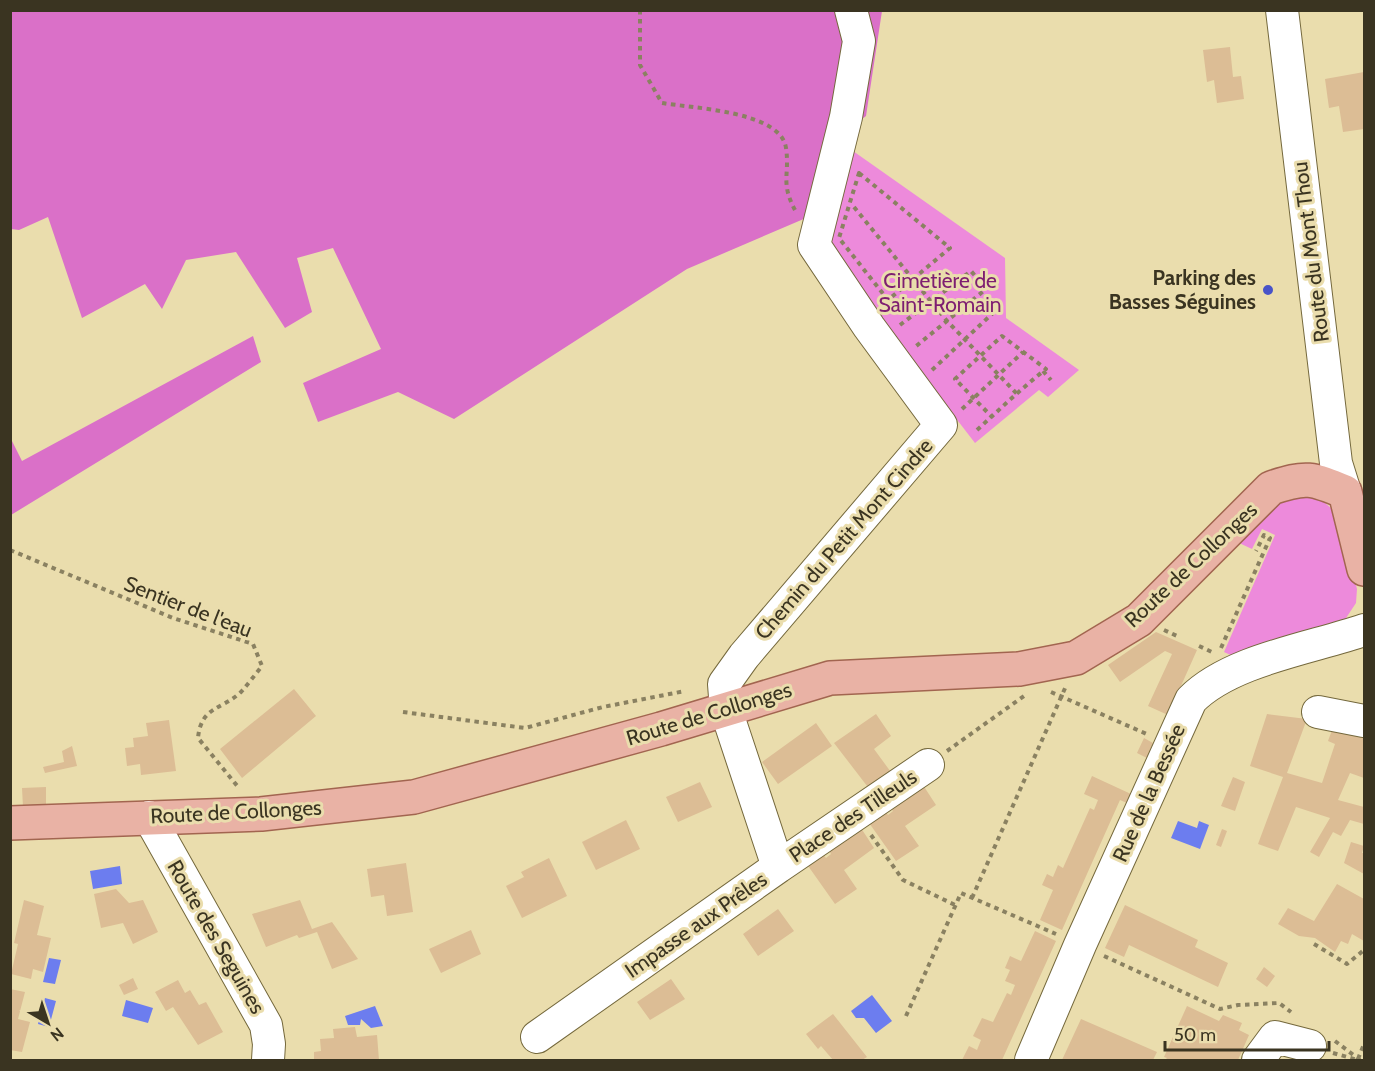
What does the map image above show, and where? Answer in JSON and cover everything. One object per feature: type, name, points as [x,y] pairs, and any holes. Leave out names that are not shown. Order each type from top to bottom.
[{"type":"main road","name":"Route de Collonges","points":[[10,823],[261,814],[414,797],[725,697],[830,678],[1019,669],[1076,658],[1139,620],[1271,488],[1293,480],[1313,479],[1345,492]]},
{"type":"main road","points":[[1345,492],[1365,569]]},
{"type":"street","points":[[814,245],[846,117],[859,41],[851,10]]},
{"type":"street","name":"Route du Mont Thou","points":[[1282,10],[1336,463],[1345,492]]},
{"type":"street","name":"Chemin du Petit Mont Cindre","points":[[725,697],[744,656],[941,425],[814,245]]},
{"type":"street","name":"Rue de la Bessée","points":[[1031,1060],[1080,945],[1191,700],[1206,684],[1232,671],[1365,630]]},
{"type":"street","name":"Impasse aux Prêles","points":[[537,1037],[778,867],[725,697]]},
{"type":"street","points":[[1318,712],[1365,721]]},
{"type":"street","name":"Place des Tilleuls","points":[[778,867],[928,765]]},
{"type":"street","name":"Route des Seguines","points":[[149,817],[266,1025],[269,1044],[268,1060]]},
{"type":"street","points":[[1258,1060],[1275,1037],[1310,1046]]},
{"type":"path","points":[[640,10],[640,65],[662,103],[751,117],[773,127],[786,145],[786,193],[814,245]]},
{"type":"path","points":[[859,173],[951,248],[888,300]]},
{"type":"path","points":[[854,207],[946,321],[1017,394]]},
{"type":"path","points":[[896,363],[986,289],[971,271],[899,326]]},
{"type":"path","points":[[930,372],[993,313]]},
{"type":"path","points":[[977,430],[992,417],[1043,371],[1046,369],[1002,336],[955,380],[992,417]]},
{"type":"path","points":[[973,399],[1023,352]]},
{"type":"path","points":[[1043,371],[1051,380]]},
{"type":"path","points":[[1199,646],[1218,655],[1270,538],[1264,535],[1256,551]]},
{"type":"path","name":"Sentier de l'eau","points":[[10,550],[173,618],[253,644],[262,666],[240,694],[207,713],[199,725],[198,738],[261,814]]},
{"type":"path","points":[[972,898],[1066,685]]},
{"type":"path","points":[[1046,689],[1139,731]]},
{"type":"path","points":[[928,765],[1029,693]]},
{"type":"path","points":[[403,712],[525,728],[603,707],[725,697]]},
{"type":"path","points":[[869,832],[903,880],[955,905]]},
{"type":"path","points":[[906,1016],[961,892],[1061,936]]},
{"type":"path","points":[[1314,944],[1347,964],[1365,950]]},
{"type":"path","points":[[1101,954],[1126,970],[1219,1011],[1238,1005],[1279,1004]]},
{"type":"path","points":[[1358,1059],[1365,1044]]},
{"type":"green space","name":"Cimetière de Saint-Romain","points":[[853,151],[1005,258],[1006,318],[1079,370],[1048,397],[1039,390],[975,443],[822,245]]},
{"type":"green space","points":[[1289,494],[1319,498],[1331,508],[1340,523],[1357,589],[1356,603],[1344,621],[1235,657],[1224,652],[1275,535],[1262,529],[1252,549],[1237,542]]},
{"type":"shaded area","points":[[11,11],[882,11],[866,116],[830,143],[806,218],[687,269],[454,419],[398,392],[318,422],[303,383],[381,349],[333,248],[297,258],[312,312],[285,328],[236,252],[186,260],[162,309],[145,284],[82,318],[48,217],[19,230],[11,229]]},
{"type":"shaded area","points":[[253,336],[261,362],[11,515],[11,439],[22,461]]},
{"type":"water","points":[[1178,821],[1197,828],[1199,821],[1209,825],[1200,849],[1171,838]]},
{"type":"water","points":[[120,866],[122,884],[93,889],[90,871]]},
{"type":"water","points":[[49,958],[61,960],[55,984],[43,982]]},
{"type":"water","points":[[872,995],[892,1021],[876,1033],[864,1018],[856,1018],[851,1011]]},
{"type":"water","points":[[45,998],[56,1001],[49,1027],[38,1024]]},
{"type":"water","points":[[126,1000],[153,1008],[148,1023],[122,1016]]},
{"type":"water","points":[[375,1006],[383,1026],[371,1028],[361,1019],[360,1025],[348,1025],[345,1016]]},
{"type":"building","points":[[1230,47],[1233,77],[1241,76],[1244,99],[1217,103],[1214,80],[1207,82],[1203,50]]},
{"type":"building","points":[[1364,72],[1364,129],[1343,132],[1339,106],[1329,108],[1325,79]]},
{"type":"building","points":[[1156,632],[1197,650],[1168,715],[1148,706],[1172,654],[1165,651],[1120,682],[1108,665]]},
{"type":"building","points":[[294,689],[316,716],[242,778],[220,749]]},
{"type":"building","points":[[876,714],[891,736],[874,749],[896,779],[874,795],[834,743]]},
{"type":"building","points":[[1267,714],[1307,719],[1287,773],[1322,783],[1335,744],[1328,741],[1335,722],[1364,728],[1364,778],[1350,773],[1338,800],[1364,807],[1364,824],[1350,820],[1341,836],[1333,832],[1319,857],[1310,852],[1330,818],[1296,807],[1278,851],[1258,844],[1283,777],[1250,766]]},
{"type":"building","points":[[169,720],[176,771],[141,775],[140,764],[127,766],[125,748],[134,747],[133,738],[148,736],[146,723]]},
{"type":"building","points":[[816,723],[832,746],[778,784],[762,762]]},
{"type":"building","points":[[1144,738],[1153,743],[1147,758],[1137,753]]},
{"type":"building","points":[[72,746],[77,766],[45,773],[43,767],[64,762],[62,751]]},
{"type":"building","points":[[1092,776],[1131,794],[1127,803],[1120,800],[1062,930],[1040,920],[1053,890],[1042,885],[1047,874],[1053,877],[1058,865],[1063,868],[1090,808],[1094,810],[1098,800],[1084,794]]},
{"type":"building","points":[[1233,777],[1245,782],[1235,811],[1221,806]]},
{"type":"building","points":[[700,782],[712,807],[678,822],[666,797]]},
{"type":"building","points":[[921,782],[936,805],[905,826],[919,846],[896,861],[867,820],[883,808],[888,815],[893,811],[888,805]]},
{"type":"building","points":[[46,787],[46,806],[23,807],[22,788]]},
{"type":"building","points":[[626,820],[640,849],[596,870],[582,842]]},
{"type":"building","points":[[859,825],[874,848],[844,870],[857,889],[835,904],[806,863],[821,852],[826,858],[831,854],[827,847]]},
{"type":"building","points":[[1222,829],[1227,831],[1221,847],[1216,845]]},
{"type":"building","points":[[1351,842],[1364,846],[1362,853],[1364,853],[1364,874],[1344,863]]},
{"type":"building","points":[[549,858],[567,896],[522,918],[506,886],[524,877],[521,872]]},
{"type":"building","points":[[406,863],[413,912],[387,916],[384,895],[371,897],[367,869]]},
{"type":"building","points":[[1337,884],[1364,899],[1364,941],[1352,934],[1348,944],[1341,941],[1335,952],[1315,938],[1299,936],[1278,924],[1288,908],[1314,921]]},
{"type":"building","points":[[116,889],[129,903],[143,900],[158,932],[133,944],[123,923],[101,928],[94,894]]},
{"type":"building","points":[[24,900],[44,906],[37,935],[51,938],[43,972],[33,969],[31,979],[11,974],[18,944],[14,943]]},
{"type":"building","points":[[300,900],[312,929],[332,922],[358,959],[332,969],[317,932],[299,938],[297,935],[266,947],[252,914]]},
{"type":"building","points":[[1125,905],[1198,940],[1195,947],[1228,963],[1218,987],[1129,945],[1124,957],[1105,948]]},
{"type":"building","points":[[778,909],[794,931],[758,956],[743,934]]},
{"type":"building","points":[[471,930],[481,954],[441,973],[429,949]]},
{"type":"building","points":[[1035,931],[1056,941],[1002,1060],[962,1060],[969,1046],[977,1050],[981,1040],[973,1036],[982,1018],[993,1022],[1007,993],[1011,995],[1015,985],[1005,981],[1010,970],[1005,968],[1010,956],[1021,961]]},
{"type":"building","points":[[1264,967],[1275,976],[1267,987],[1256,979]]},
{"type":"building","points":[[133,978],[138,989],[124,995],[119,985]]},
{"type":"building","points":[[671,979],[685,999],[650,1020],[637,1002]]},
{"type":"building","points":[[178,980],[185,993],[190,990],[199,1005],[206,1002],[223,1032],[198,1045],[173,1007],[166,1011],[155,992]]},
{"type":"building","points":[[10,989],[25,992],[18,1019],[30,1022],[22,1052],[10,1050]]},
{"type":"building","points":[[1187,1006],[1219,1021],[1223,1015],[1242,1023],[1239,1030],[1249,1035],[1238,1060],[1165,1060],[1167,1058],[1164,1057]]},
{"type":"building","points":[[833,1014],[867,1057],[862,1060],[833,1060],[821,1046],[818,1049],[806,1034]]},
{"type":"building","points":[[1081,1019],[1157,1052],[1153,1060],[1062,1060]]},
{"type":"building","points":[[355,1027],[357,1037],[377,1035],[379,1060],[314,1060],[314,1052],[321,1051],[320,1039],[334,1038],[333,1029]]},
{"type":"place","name":"Parking des Basses Séguines","points":[[1268,290]]}]
